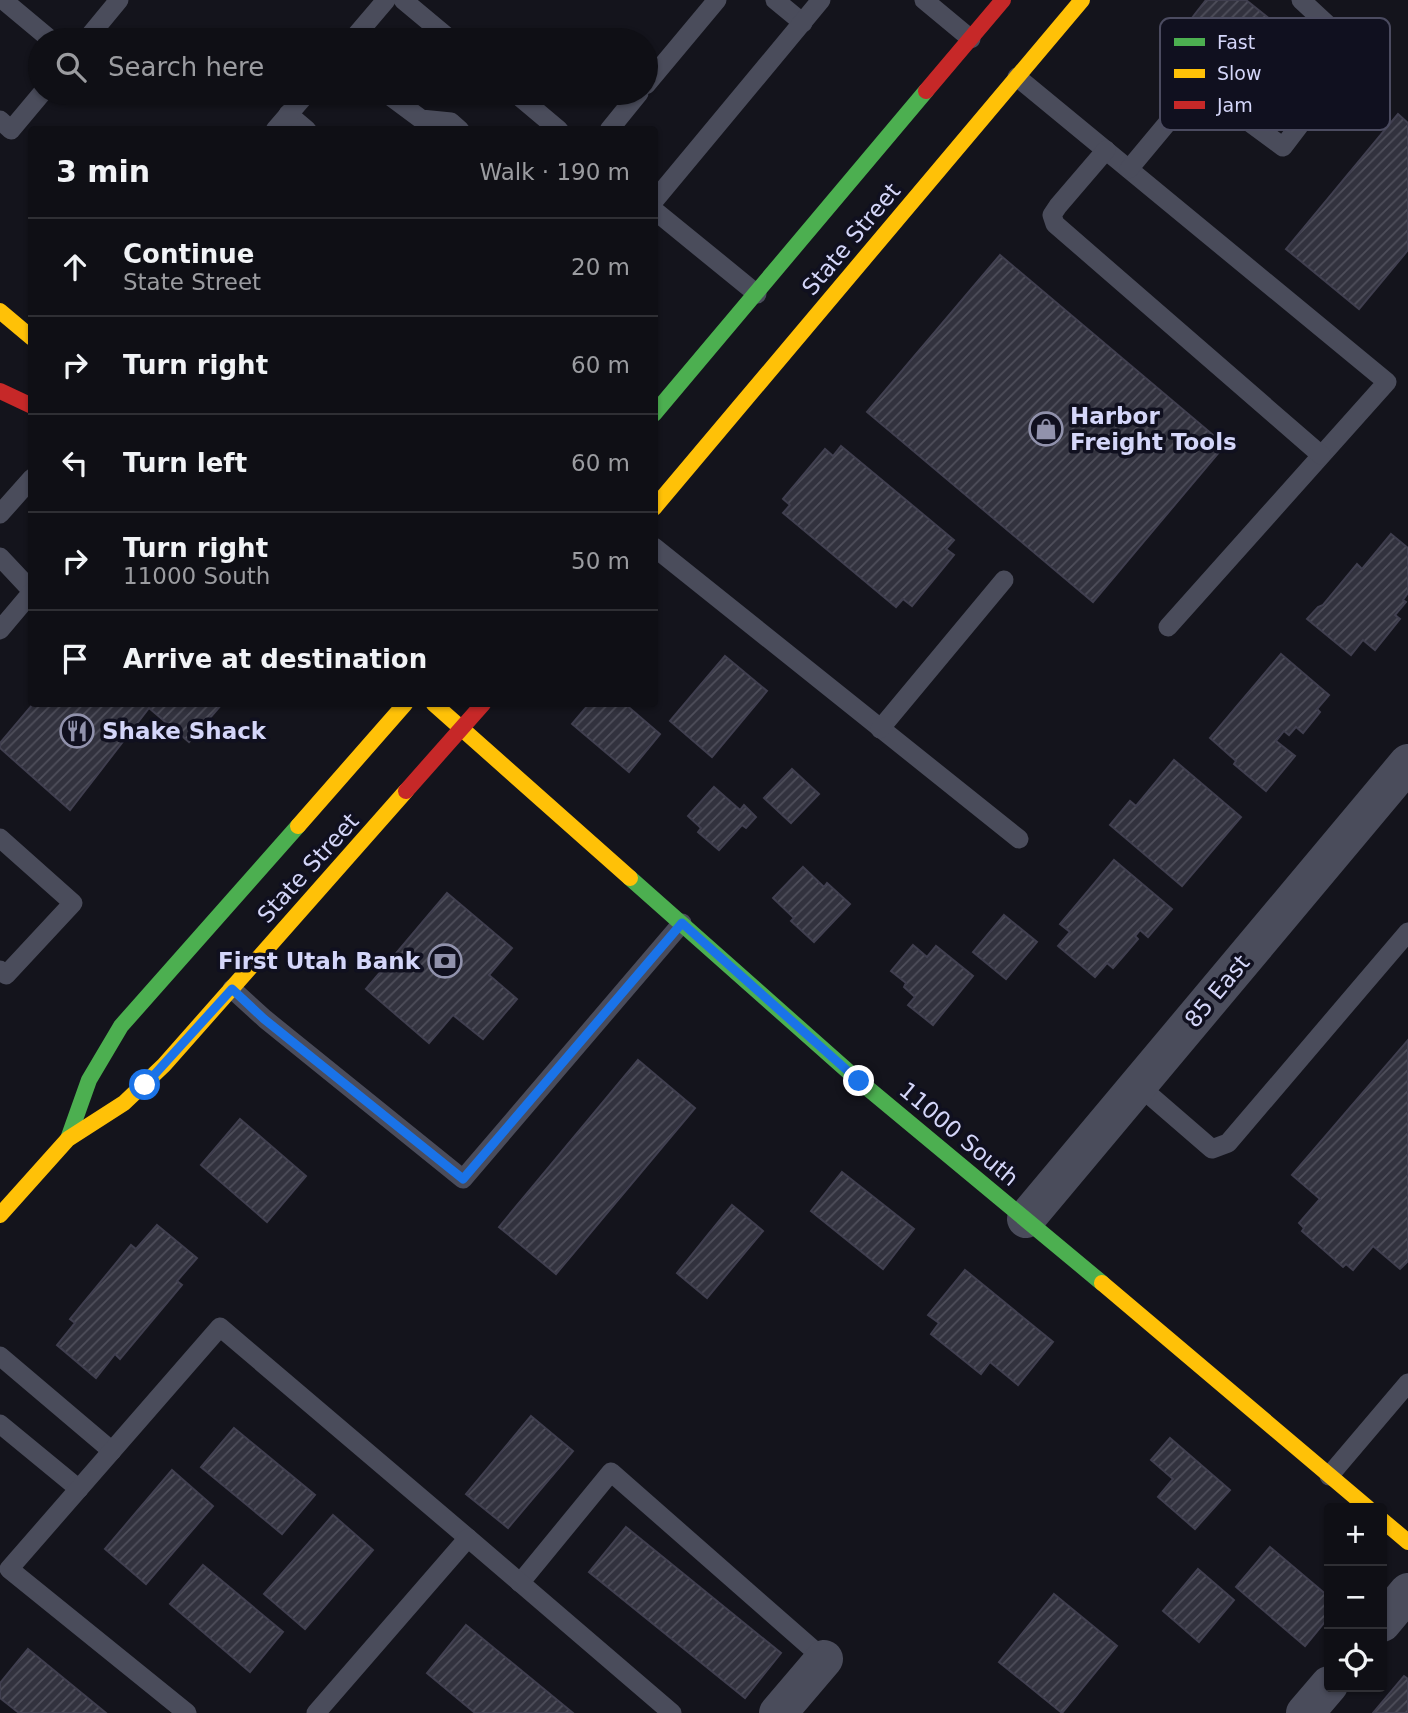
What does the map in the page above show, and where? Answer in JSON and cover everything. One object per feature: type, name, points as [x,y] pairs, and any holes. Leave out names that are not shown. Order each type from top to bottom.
[{"type":"main road","name":"State Street","points":[[658,409],[1003,0]]},
{"type":"main road","name":"State Street","points":[[658,503],[1082,0]]},
{"type":"main road","points":[[0,311],[28,335]]},
{"type":"main road","points":[[0,391],[28,404]]},
{"type":"main road","name":"State Street","points":[[68,1139],[87,1080],[102,1052],[121,1026],[402,707]]},
{"type":"main road","name":"11000 South","points":[[437,707],[859,1081],[1362,1503]]},
{"type":"main road","name":"State Street","points":[[0,1215],[68,1139],[97,1123],[145,1085],[480,707]]},
{"type":"main road","points":[[1387,1524],[1408,1542]]},
{"type":"street","name":"85 East","points":[[1026,1219],[1138,1085],[1403,779]]},
{"type":"street","points":[[1387,1617],[1408,1592]]},
{"type":"street","points":[[778,1713],[824,1659]]},
{"type":"street","points":[[1305,1713],[1324,1691]]},
{"type":"lane","points":[[4,0],[37,28]]},
{"type":"lane","points":[[96,28],[119,0]]},
{"type":"lane","points":[[362,28],[386,0]]},
{"type":"lane","points":[[403,0],[437,28]]},
{"type":"lane","points":[[658,71],[717,0]]},
{"type":"lane","points":[[775,0],[803,23]]},
{"type":"lane","points":[[658,196],[821,0]]},
{"type":"lane","points":[[924,0],[971,38]]},
{"type":"lane","points":[[1301,0],[1320,18]]},
{"type":"lane","points":[[1017,77],[1387,382],[1168,627]]},
{"type":"lane","points":[[0,120],[11,130],[32,105]]},
{"type":"lane","points":[[278,126],[296,105]]},
{"type":"lane","points":[[400,105],[423,124],[451,122],[456,126]]},
{"type":"lane","points":[[529,105],[554,126]]},
{"type":"lane","points":[[612,126],[629,105]]},
{"type":"lane","points":[[288,114],[302,126]]},
{"type":"lane","points":[[1129,169],[1162,130]]},
{"type":"lane","points":[[1260,130],[1283,147],[1296,130]]},
{"type":"lane","points":[[1106,150],[1058,206],[1052,215],[1055,224],[1321,455]]},
{"type":"lane","points":[[658,212],[757,294]]},
{"type":"lane","points":[[0,514],[28,482]]},
{"type":"lane","points":[[658,550],[1019,839]]},
{"type":"lane","points":[[0,557],[28,587]]},
{"type":"lane","points":[[880,729],[1004,580]]},
{"type":"lane","points":[[0,630],[28,596]]},
{"type":"lane","points":[[0,838],[73,903],[6,975],[0,970]]},
{"type":"lane","points":[[232,989],[264,1019],[463,1179],[682,923]]},
{"type":"lane","points":[[1138,1085],[1212,1149],[1228,1143],[1408,932]]},
{"type":"lane","points":[[187,1713],[9,1569],[220,1327],[672,1713]]},
{"type":"lane","points":[[0,1356],[112,1451]]},
{"type":"lane","points":[[1329,1476],[1408,1383]]},
{"type":"lane","points":[[0,1424],[79,1489]]},
{"type":"lane","points":[[520,1583],[611,1472],[824,1659]]},
{"type":"lane","points":[[316,1713],[468,1538]]},
{"type":"building","points":[[1206,0],[1246,0],[1268,18],[1192,18]]},
{"type":"building","points":[[1398,114],[1408,123],[1408,250],[1359,309],[1286,249],[1385,130],[1390,130],[1390,124]]},
{"type":"building","name":"Harbor Freight Tools","points":[[1000,255],[1225,445],[1093,602],[867,412]]},
{"type":"building","points":[[841,446],[954,540],[946,549],[954,555],[912,606],[903,599],[896,607],[783,513],[790,505],[783,499],[825,449],[833,456]]},
{"type":"building","points":[[1391,534],[1408,548],[1408,593],[1403,600],[1406,602],[1395,615],[1400,619],[1375,650],[1363,640],[1351,655],[1307,619],[1323,605],[1357,564],[1362,569]]},
{"type":"building","points":[[1281,654],[1329,695],[1317,709],[1320,712],[1303,733],[1296,727],[1289,735],[1284,731],[1276,741],[1295,756],[1266,791],[1234,764],[1236,761],[1210,738]]},
{"type":"building","points":[[725,656],[767,691],[712,757],[670,721]]},
{"type":"building","points":[[30,707],[219,707],[189,742],[149,708],[70,810],[0,748],[0,743]]},
{"type":"building","points":[[586,707],[628,707],[660,734],[629,772],[572,724]]},
{"type":"building","points":[[1174,760],[1241,817],[1182,886],[1110,825],[1130,801],[1136,806]]},
{"type":"building","points":[[792,769],[819,794],[791,823],[764,798]]},
{"type":"building","points":[[714,787],[740,810],[744,805],[756,817],[746,828],[742,825],[719,850],[698,832],[701,828],[688,816]]},
{"type":"building","points":[[1114,860],[1172,909],[1148,937],[1140,930],[1135,936],[1138,939],[1113,968],[1107,963],[1095,977],[1058,946],[1070,932],[1060,924]]},
{"type":"building","points":[[803,867],[824,887],[827,883],[850,904],[814,942],[791,921],[794,918],[773,898]]},
{"type":"building","name":"First Utah Bank","points":[[447,893],[512,948],[489,975],[517,999],[483,1039],[453,1015],[429,1043],[366,989]]},
{"type":"building","points":[[1004,915],[1037,942],[1006,979],[973,952]]},
{"type":"building","points":[[913,945],[927,957],[936,946],[973,976],[933,1025],[908,1005],[915,997],[904,987],[906,983],[891,971]]},
{"type":"building","points":[[1408,1040],[1408,1261],[1400,1269],[1373,1246],[1353,1270],[1346,1264],[1343,1267],[1302,1231],[1304,1228],[1299,1223],[1320,1199],[1292,1175]]},
{"type":"building","points":[[638,1060],[695,1108],[556,1274],[499,1227]]},
{"type":"building","points":[[240,1119],[306,1176],[267,1222],[201,1165]]},
{"type":"building","points":[[842,1172],[914,1229],[883,1269],[811,1211]]},
{"type":"building","points":[[732,1205],[763,1231],[707,1298],[677,1273]]},
{"type":"building","points":[[157,1225],[197,1258],[177,1281],[182,1285],[120,1359],[115,1354],[96,1378],[57,1345],[75,1323],[70,1319],[131,1245],[136,1249]]},
{"type":"building","points":[[965,1270],[1053,1342],[1018,1385],[990,1362],[981,1374],[931,1334],[939,1323],[928,1315]]},
{"type":"building","points":[[531,1416],[573,1451],[508,1528],[466,1494]]},
{"type":"building","points":[[234,1428],[315,1495],[282,1534],[201,1467]]},
{"type":"building","points":[[1170,1438],[1230,1490],[1195,1529],[1158,1497],[1173,1479],[1151,1460]]},
{"type":"building","points":[[172,1470],[213,1506],[146,1584],[105,1549]]},
{"type":"building","points":[[333,1515],[373,1550],[305,1629],[264,1594]]},
{"type":"building","points":[[626,1527],[781,1653],[745,1698],[589,1572]]},
{"type":"building","points":[[1270,1547],[1324,1593],[1324,1623],[1305,1646],[1236,1587]]},
{"type":"building","points":[[203,1565],[283,1632],[250,1672],[170,1604]]},
{"type":"building","points":[[1198,1569],[1234,1600],[1199,1642],[1163,1611]]},
{"type":"building","points":[[1054,1594],[1117,1646],[1062,1713],[999,1662]]},
{"type":"building","points":[[466,1625],[573,1713],[475,1713],[427,1673]]},
{"type":"building","points":[[28,1649],[106,1713],[19,1713],[0,1698],[0,1683]]},
{"type":"building","points":[[1404,1676],[1408,1679],[1408,1713],[1373,1713]]},
{"type":"traffic: fast","points":[[658,409],[926,91]]},
{"type":"traffic: fast","points":[[68,1139],[89,1080],[121,1026],[298,826]]},
{"type":"traffic: fast","points":[[630,878],[859,1081],[1102,1283]]},
{"type":"traffic: slow","points":[[658,503],[1082,0]]},
{"type":"traffic: slow","points":[[0,311],[28,335]]},
{"type":"traffic: slow","points":[[298,826],[402,707]]},
{"type":"traffic: slow","points":[[437,707],[630,878]]},
{"type":"traffic: slow","points":[[0,1215],[68,1139],[124,1103],[164,1065],[406,791]]},
{"type":"traffic: slow","points":[[1102,1283],[1362,1503]]},
{"type":"traffic: slow","points":[[1387,1524],[1408,1542]]},
{"type":"traffic: jam","points":[[926,91],[1003,0]]},
{"type":"traffic: jam","points":[[0,391],[28,404]]},
{"type":"traffic: jam","points":[[406,791],[480,707]]},
{"type":"place","name":"Harbor Freight Tools","points":[[1046,429]]},
{"type":"place","name":"Shake Shack","points":[[77,731]]},
{"type":"place","name":"First Utah Bank","points":[[445,961]]},
{"type":"route","points":[[145,1085],[232,989],[264,1019],[463,1179],[682,923],[859,1081]]}]
